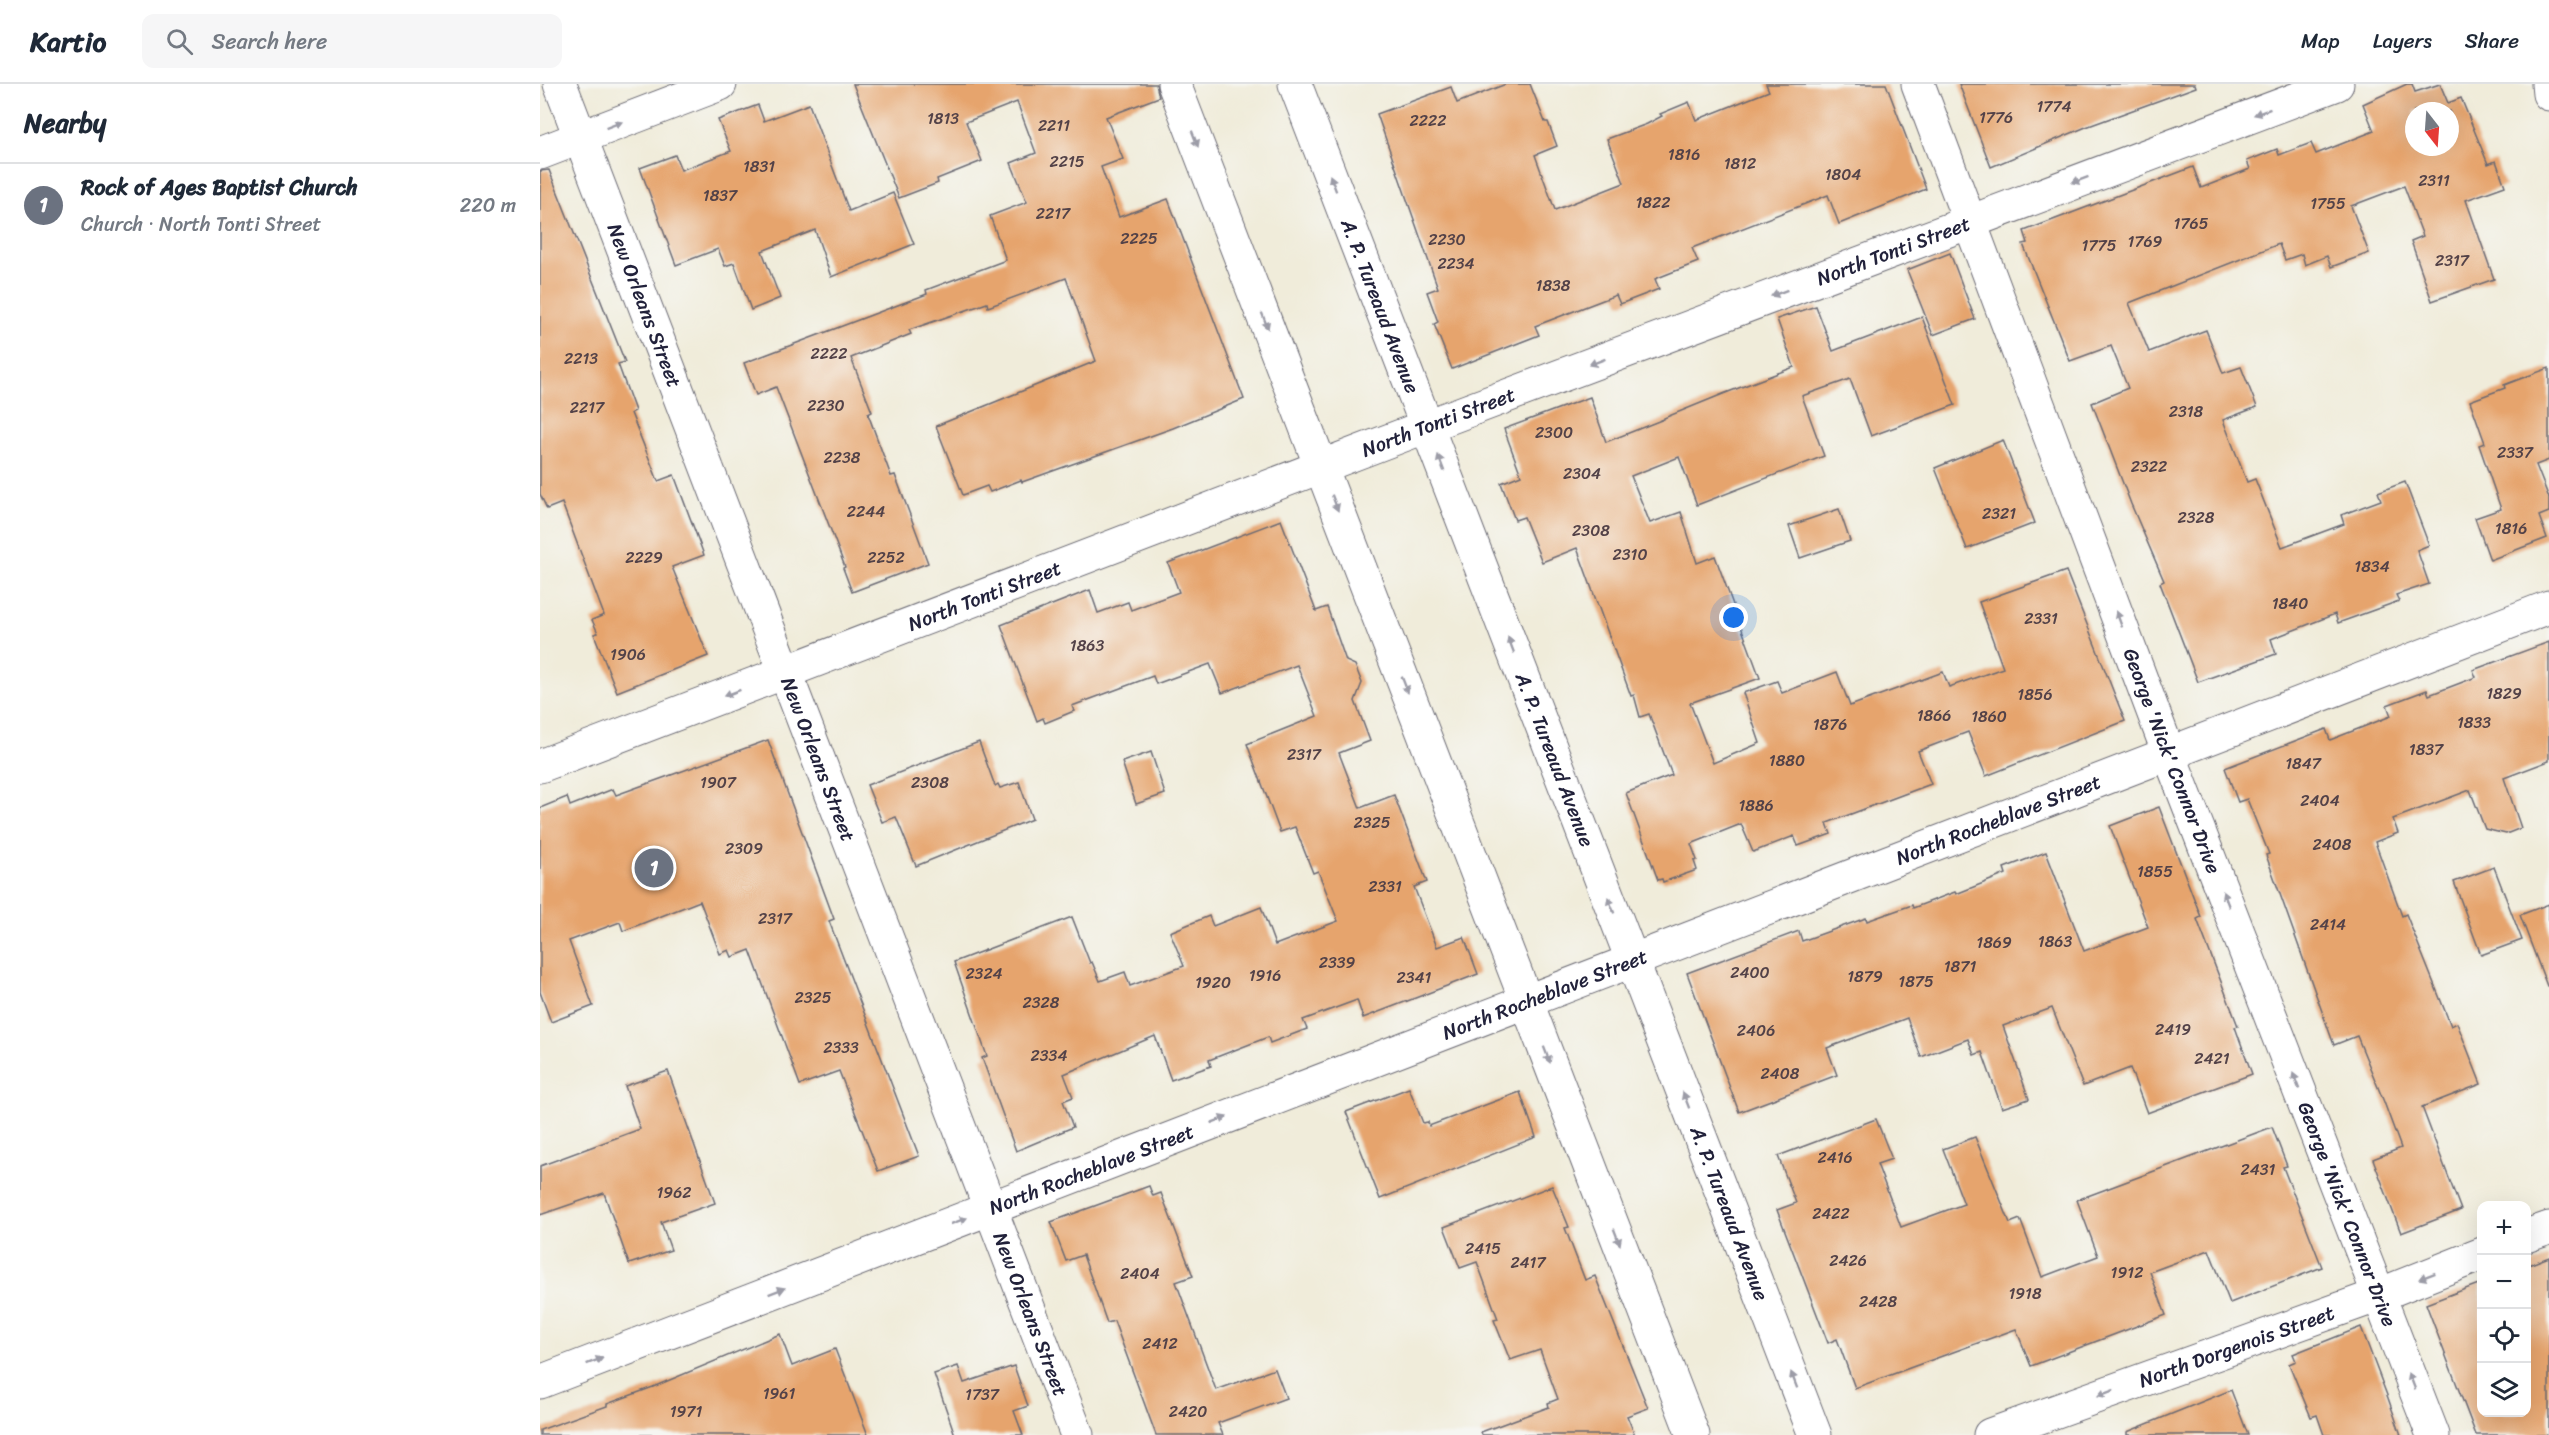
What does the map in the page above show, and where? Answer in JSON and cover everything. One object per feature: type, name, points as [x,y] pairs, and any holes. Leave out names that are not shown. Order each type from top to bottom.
[{"type":"street","name":"New Orleans Street","points":[[560,84],[1077,1435]]},
{"type":"street","points":[[540,153],[720,84]]},
{"type":"street","points":[[1174,84],[1693,1435]]},
{"type":"street","name":"A. P. Tureaud Avenue","points":[[1295,84],[1815,1435]]},
{"type":"street","name":"George 'Nick' Connor Drive","points":[[1918,84],[1971,220],[2169,754],[2433,1435]]},
{"type":"street","name":"North Tonti Street","points":[[540,766],[1427,426],[2337,84]]},
{"type":"street","points":[[2548,84],[2549,94]]},
{"type":"street","name":"North Rocheblave Street","points":[[540,1382],[2549,607]]},
{"type":"street","points":[[2531,1234],[2549,1228]]},
{"type":"street","name":"North Dorgenois Street","points":[[1990,1435],[2379,1295],[2479,1255]]},
{"type":"building","points":[[853,84],[1156,84],[1159,97],[1106,117],[1123,159],[1101,167],[1119,217],[1168,199],[1244,399],[1173,428],[1022,482],[1021,480],[990,492],[987,486],[963,495],[936,426],[1096,361],[1066,278],[988,307],[987,303],[909,330],[911,334],[851,358],[872,412],[868,414],[891,476],[895,475],[928,563],[852,592],[843,568],[845,567],[776,387],[756,395],[744,363],[927,294],[926,290],[1006,260],[990,216],[1027,202],[1011,163],[1036,153],[1017,102],[966,122],[982,161],[937,179],[938,183],[899,198]]},
{"type":"building","points":[[1506,84],[1530,84],[1545,122],[1548,122],[1557,146],[1535,155],[1555,210],[1624,183],[1607,139],[1647,124],[1662,116],[1660,114],[1689,102],[1696,120],[1769,91],[1766,84],[1886,84],[1926,189],[1839,224],[1828,195],[1692,248],[1698,262],[1655,279],[1659,289],[1620,304],[1616,295],[1535,326],[1539,335],[1452,369],[1434,324],[1438,322],[1427,292],[1438,288],[1377,114],[1451,87],[1457,103]]},
{"type":"building","points":[[1959,84],[2195,84],[2196,87],[2086,127],[1991,167]]},
{"type":"building","points":[[2407,84],[2412,84],[2415,92],[2440,84],[2448,102],[2405,102],[2405,156],[2459,156],[2459,102],[2451,102],[2461,98],[2488,164],[2496,161],[2505,186],[2466,200],[2494,279],[2432,301],[2411,241],[2423,236],[2404,186],[2351,206],[2369,253],[2331,267],[2327,256],[2305,265],[2302,254],[2285,260],[2279,244],[2129,303],[2149,352],[2206,330],[2223,373],[2241,367],[2257,407],[2223,420],[2247,482],[2255,479],[2282,547],[2344,524],[2341,515],[2381,500],[2378,492],[2405,482],[2429,545],[2417,550],[2429,584],[2396,595],[2399,601],[2338,623],[2335,614],[2271,639],[2276,654],[2198,682],[2160,583],[2164,581],[2092,403],[2128,388],[2111,346],[2070,361],[2023,244],[2028,243],[2024,231],[2193,167],[2201,188],[2250,169],[2247,161],[2277,149],[2279,155],[2311,143],[2316,154],[2374,131],[2363,104]]},
{"type":"building","points":[[809,104],[849,211],[893,193],[914,244],[831,277],[815,230],[762,251],[780,298],[751,310],[734,263],[725,266],[718,249],[676,265],[640,168],[675,155],[681,170],[731,151],[718,120],[758,105],[764,121]]},
{"type":"building","points":[[549,170],[625,362],[618,364],[635,411],[631,413],[658,481],[674,475],[704,555],[672,567],[708,656],[617,692],[594,634],[598,633],[592,620],[604,615],[562,503],[547,509],[540,494],[540,171]]},
{"type":"building","points":[[1950,253],[1975,319],[1933,335],[1907,270]]},
{"type":"building","points":[[1816,306],[1833,351],[1922,317],[1955,405],[1871,436],[1850,379],[1802,396],[1824,456],[1697,505],[1679,457],[1631,476],[1650,523],[1681,512],[1697,563],[1715,556],[1760,678],[1690,703],[1713,763],[1760,743],[1743,693],[1777,681],[1782,693],[1837,672],[1850,706],[1943,672],[1949,687],[2003,668],[1979,602],[2066,571],[2125,721],[1986,776],[1968,732],[1918,751],[1931,784],[1827,823],[1831,834],[1798,846],[1794,836],[1753,852],[1741,824],[1691,844],[1697,860],[1694,861],[1697,870],[1663,882],[1662,879],[1658,880],[1626,793],[1672,775],[1649,714],[1640,717],[1634,695],[1631,696],[1577,548],[1542,562],[1524,517],[1515,520],[1501,483],[1521,475],[1504,429],[1590,397],[1606,442],[1794,367],[1777,319]]},
{"type":"building","points":[[2549,368],[2549,460],[2536,465],[2549,498],[2549,512],[2539,516],[2547,538],[2490,560],[2475,518],[2501,509],[2479,445],[2485,443],[2470,401]]},
{"type":"building","points":[[2003,440],[2035,523],[1967,549],[1935,468]]},
{"type":"building","points":[[1839,509],[1850,541],[1800,558],[1789,526]]},
{"type":"building","points":[[1281,520],[1316,611],[1327,607],[1346,661],[1355,665],[1362,683],[1355,701],[1370,741],[1339,753],[1360,808],[1394,795],[1427,882],[1414,887],[1437,947],[1464,937],[1478,974],[1363,1018],[1357,1000],[1303,1020],[1307,1029],[1270,1043],[1268,1037],[1209,1060],[1211,1066],[1171,1080],[1155,1036],[1064,1074],[1073,1097],[1063,1101],[1073,1127],[1016,1151],[982,1058],[987,1056],[954,962],[1072,917],[1090,963],[1092,962],[1100,981],[1125,972],[1130,986],[1184,966],[1170,932],[1209,916],[1213,926],[1261,907],[1275,945],[1338,921],[1318,871],[1313,873],[1295,827],[1280,832],[1247,744],[1317,716],[1297,665],[1222,693],[1210,664],[1156,684],[1153,676],[1072,706],[1074,711],[1045,723],[1043,718],[1037,721],[1001,625],[1090,590],[1098,613],[1128,602],[1131,610],[1179,592],[1168,563]]},
{"type":"building","points":[[2549,642],[2549,761],[2504,778],[2521,828],[2506,834],[2485,829],[2470,790],[2393,819],[2398,833],[2375,842],[2402,916],[2406,914],[2451,1026],[2457,1023],[2481,1084],[2422,1107],[2461,1210],[2401,1233],[2373,1159],[2401,1148],[2384,1102],[2357,1036],[2334,1045],[2266,855],[2269,854],[2247,799],[2238,802],[2225,768],[2326,729],[2330,740],[2391,716],[2387,705],[2427,690],[2429,695],[2476,677],[2473,670]]},
{"type":"building","points":[[768,740],[834,919],[829,921],[919,1156],[878,1171],[839,1071],[800,1085],[750,950],[732,957],[729,950],[720,954],[700,901],[623,931],[620,922],[569,941],[593,1006],[551,1022],[540,992],[540,808],[567,797],[570,806],[613,789],[616,795]]},
{"type":"building","points":[[979,742],[995,786],[998,784],[1000,788],[1019,782],[1032,819],[916,866],[896,817],[882,822],[867,785]]},
{"type":"building","points":[[1151,752],[1165,794],[1136,804],[1122,762]]},
{"type":"building","points":[[2159,807],[2201,917],[2197,919],[2238,1026],[2235,1027],[2252,1074],[2147,1113],[2130,1068],[2083,1086],[2052,1008],[2003,1026],[2029,1099],[2002,1108],[1982,1052],[1974,1055],[1968,1039],[1921,1057],[1907,1018],[1827,1048],[1837,1075],[1739,1112],[1687,973],[1799,931],[1802,941],[1866,918],[1867,921],[1912,905],[1913,908],[1955,892],[1956,894],[2006,874],[2004,868],[2046,852],[2084,951],[2148,927],[2110,826]]},
{"type":"building","points":[[2494,867],[2522,940],[2481,955],[2454,882]]},
{"type":"building","points":[[2549,904],[2549,986],[2547,986],[2520,915]]},
{"type":"building","points":[[668,1071],[715,1203],[661,1222],[671,1250],[629,1264],[604,1193],[540,1215],[540,1166],[640,1129],[625,1086]]},
{"type":"building","points":[[1409,1088],[1423,1123],[1428,1122],[1429,1126],[1520,1092],[1536,1137],[1380,1199],[1346,1112]]},
{"type":"building","points":[[1876,1119],[1892,1159],[1877,1164],[1901,1227],[1964,1204],[1943,1149],[1975,1137],[2010,1223],[2020,1219],[2042,1277],[2098,1256],[2077,1200],[2272,1127],[2287,1166],[2283,1167],[2322,1267],[2230,1303],[2209,1250],[2150,1272],[2166,1315],[2031,1366],[2016,1329],[1855,1388],[1837,1339],[1828,1343],[1777,1210],[1796,1203],[1778,1156]]},
{"type":"building","points":[[1149,1186],[1153,1196],[1161,1193],[1193,1276],[1176,1282],[1216,1390],[1275,1369],[1286,1398],[1218,1423],[1223,1435],[1156,1435],[1114,1321],[1107,1323],[1083,1255],[1066,1261],[1051,1222]]},
{"type":"building","points":[[1552,1186],[1569,1227],[1565,1228],[1585,1280],[1595,1276],[1648,1408],[1627,1416],[1635,1435],[1482,1435],[1481,1432],[1549,1407],[1548,1403],[1558,1399],[1540,1350],[1510,1360],[1494,1320],[1498,1319],[1477,1262],[1460,1268],[1444,1227]]},
{"type":"building","points":[[2549,1257],[2549,1435],[2476,1435],[2426,1304],[2477,1285],[2477,1417],[2531,1417],[2531,1264]]},
{"type":"building","points":[[2361,1327],[2401,1435],[2324,1435],[2317,1415],[2311,1417],[2289,1364],[2296,1361],[2293,1354]]},
{"type":"building","points":[[780,1334],[792,1366],[835,1349],[868,1435],[540,1435],[540,1430],[607,1406],[607,1404]]},
{"type":"building","points":[[958,1366],[964,1383],[1014,1366],[1028,1406],[1014,1411],[1023,1435],[955,1435],[934,1374]]},
{"type":"building","points":[[2231,1390],[2248,1435],[2127,1435],[2127,1432]]},
{"type":"place","name":"Rock of Ages Baptist Church","points":[[654,868]]}]
